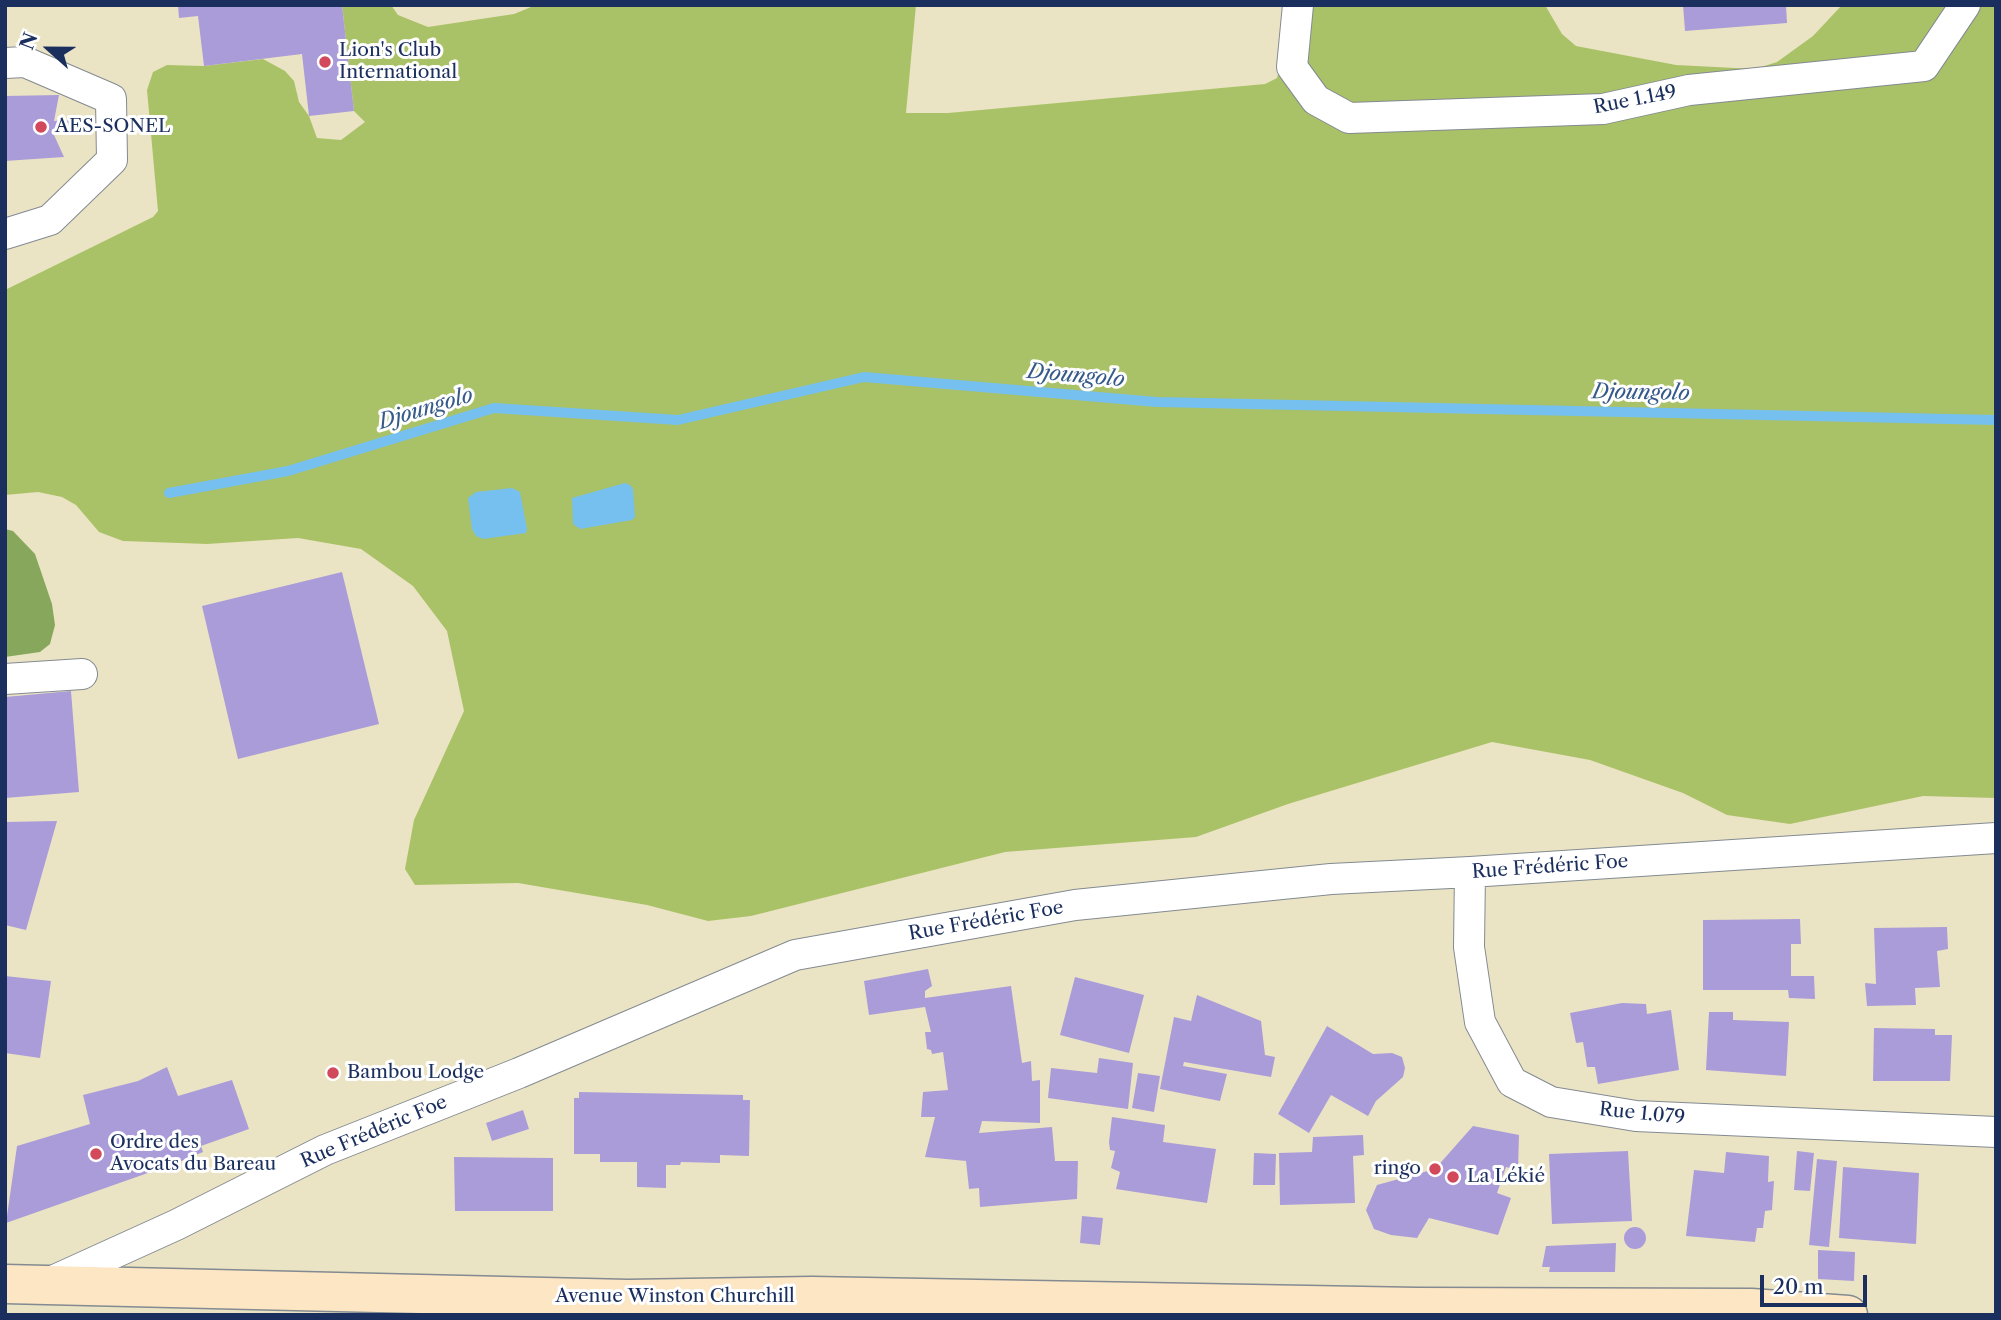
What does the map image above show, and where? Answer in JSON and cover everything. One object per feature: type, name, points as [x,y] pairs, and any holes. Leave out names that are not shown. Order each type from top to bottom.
[{"type":"street","name":"Rue 1.149","points":[[1298,5],[1292,68],[1315,100],[1349,118],[1603,109],[1689,90],[1924,66],[1965,5]]},
{"type":"street","points":[[5,63],[25,62],[111,99],[112,160],[50,219],[5,234]]},
{"type":"street","points":[[5,679],[82,674]]},
{"type":"street","name":"Rue Frédéric Foe","points":[[44,1284],[176,1225],[325,1150],[519,1073],[795,955],[1074,905],[1331,878],[1470,872],[1996,838]]},
{"type":"street","name":"Rue 1.079","points":[[1470,872],[1469,947],[1480,1022],[1512,1082],[1550,1102],[1636,1116],[1996,1132]]},
{"type":"street","name":"Avenue Winston Churchill","points":[[5,1284],[628,1299],[719,1306],[825,1296],[1417,1311],[1751,1308],[1848,1315]]},
{"type":"green space","points":[[342,5],[391,5],[398,15],[428,27],[514,14],[536,5],[916,5],[906,113],[948,113],[1265,84],[1277,78],[1295,5],[1545,5],[1562,34],[1576,46],[1676,65],[1755,69],[1777,62],[1813,36],[1842,5],[1996,5],[1996,798],[1923,796],[1790,824],[1727,815],[1683,793],[1590,760],[1492,742],[1288,804],[1196,837],[1005,852],[751,916],[708,921],[647,905],[518,883],[415,885],[405,869],[414,820],[464,711],[447,631],[413,586],[361,549],[298,538],[207,544],[123,541],[99,532],[76,505],[62,497],[38,492],[5,495],[5,290],[153,217],[158,211],[147,90],[153,72],[167,65],[204,66],[263,59],[285,71],[294,81],[299,102],[309,116],[317,138],[341,140],[365,122],[354,111]]},
{"type":"green space","points":[[5,529],[13,531],[35,554],[52,604],[55,625],[50,644],[40,652],[5,657]]},
{"type":"water","points":[[625,483],[633,489],[635,517],[632,520],[580,529],[573,524],[572,498]]},
{"type":"water","points":[[512,488],[520,492],[526,533],[483,539],[476,536],[472,529],[468,498],[476,492]]},
{"type":"building","name":"Lion's Club International","points":[[178,5],[342,5],[354,111],[309,116],[302,54],[204,66],[198,16],[179,18]]},
{"type":"building","points":[[1683,5],[1786,5],[1787,23],[1685,31]]},
{"type":"building","name":"AES-SONEL","points":[[59,95],[54,121],[75,119],[76,132],[54,135],[64,157],[5,161],[5,96]]},
{"type":"building","points":[[342,572],[379,724],[238,759],[202,606]]},
{"type":"building","points":[[71,691],[79,792],[5,798],[5,697]]},
{"type":"building","points":[[57,821],[26,930],[5,925],[5,822]]},
{"type":"building","points":[[1800,919],[1801,944],[1791,944],[1791,976],[1814,976],[1815,999],[1789,998],[1788,990],[1703,990],[1703,920]]},
{"type":"building","points":[[1947,927],[1948,949],[1937,951],[1940,987],[1915,988],[1916,1005],[1867,1006],[1865,983],[1876,984],[1874,928]]},
{"type":"building","points":[[928,969],[932,986],[925,991],[925,998],[1011,986],[1022,1063],[1031,1061],[1032,1081],[1040,1080],[1040,1123],[982,1121],[979,1133],[1052,1127],[1055,1161],[1078,1161],[1077,1199],[980,1207],[979,1188],[969,1189],[966,1161],[925,1157],[935,1117],[921,1117],[923,1092],[948,1090],[943,1052],[932,1054],[931,1050],[927,1049],[925,1032],[931,1032],[925,1007],[869,1015],[864,981]]},
{"type":"building","points":[[5,976],[51,981],[40,1058],[5,1053]]},
{"type":"building","points":[[1075,977],[1144,995],[1129,1053],[1060,1035]]},
{"type":"building","points":[[1197,995],[1261,1021],[1265,1055],[1275,1057],[1271,1077],[1184,1062],[1183,1066],[1227,1074],[1220,1101],[1160,1089],[1174,1017],[1191,1021]]},
{"type":"building","points":[[1622,1003],[1646,1004],[1647,1014],[1671,1010],[1679,1070],[1598,1084],[1595,1067],[1587,1067],[1583,1042],[1576,1043],[1570,1013]]},
{"type":"building","points":[[1709,1012],[1733,1012],[1733,1020],[1789,1022],[1786,1076],[1706,1070]]},
{"type":"building","points":[[1327,1026],[1373,1054],[1392,1053],[1402,1057],[1405,1068],[1403,1077],[1376,1101],[1368,1116],[1331,1095],[1309,1133],[1278,1114]]},
{"type":"building","points":[[1874,1028],[1935,1029],[1935,1035],[1952,1035],[1950,1081],[1873,1081]]},
{"type":"building","points":[[1099,1058],[1133,1063],[1128,1109],[1048,1098],[1051,1068],[1097,1073]]},
{"type":"building","name":"Ordre des Avocats du Bareau","points":[[167,1067],[178,1096],[232,1080],[249,1129],[201,1146],[203,1152],[179,1162],[6,1223],[17,1146],[90,1124],[83,1095],[138,1081]]},
{"type":"building","points":[[1138,1073],[1160,1076],[1154,1112],[1132,1108]]},
{"type":"building","points":[[579,1092],[743,1095],[743,1100],[750,1100],[749,1156],[720,1155],[720,1163],[681,1162],[680,1165],[666,1165],[666,1188],[637,1187],[637,1162],[600,1162],[600,1154],[574,1154],[574,1098],[579,1098]]},
{"type":"building","points":[[523,1110],[529,1129],[492,1141],[486,1123]]},
{"type":"building","points":[[1112,1117],[1165,1125],[1163,1142],[1216,1149],[1207,1203],[1116,1189],[1120,1172],[1111,1168],[1115,1151],[1110,1150],[1109,1142]]},
{"type":"building","name":"La Lékié","points":[[1473,1126],[1519,1135],[1518,1170],[1506,1167],[1497,1193],[1511,1198],[1498,1235],[1429,1218],[1417,1238],[1391,1235],[1374,1229],[1366,1210],[1377,1185],[1435,1169]]},
{"type":"building","points":[[1363,1135],[1364,1155],[1353,1156],[1355,1203],[1280,1205],[1279,1153],[1312,1152],[1313,1137]]},
{"type":"building","points":[[1628,1151],[1632,1221],[1552,1224],[1549,1154]]},
{"type":"building","points":[[1797,1151],[1814,1153],[1810,1191],[1794,1190]]},
{"type":"building","points":[[1726,1152],[1769,1156],[1768,1182],[1774,1181],[1772,1210],[1765,1211],[1763,1228],[1757,1228],[1755,1242],[1686,1236],[1694,1170],[1724,1173]]},
{"type":"building","points":[[1254,1153],[1276,1154],[1275,1185],[1253,1185]]},
{"type":"building","points":[[454,1157],[553,1158],[553,1211],[455,1211]]},
{"type":"building","points":[[1817,1159],[1837,1161],[1829,1247],[1809,1245]]},
{"type":"building","points":[[1843,1167],[1919,1173],[1916,1244],[1839,1238]]},
{"type":"building","points":[[1082,1216],[1103,1218],[1100,1245],[1080,1243]]},
{"type":"building","points":[[1635,1227],[1643,1230],[1646,1238],[1643,1246],[1635,1249],[1627,1246],[1624,1238],[1627,1230]]},
{"type":"building","points":[[1616,1243],[1615,1272],[1549,1272],[1550,1267],[1542,1267],[1546,1246]]},
{"type":"building","points":[[1818,1250],[1855,1252],[1854,1281],[1818,1279]]},
{"type":"waterway","name":"Djoungolo","points":[[169,493],[288,471],[494,408],[678,420],[864,377],[1157,402],[1996,420]]},
{"type":"place","name":"Lion's Club International","points":[[325,62]]},
{"type":"place","name":"AES-SONEL","points":[[41,127]]},
{"type":"place","name":"Bambou Lodge","points":[[333,1073]]},
{"type":"place","name":"Ordre des Avocats du Bareau","points":[[96,1154]]},
{"type":"place","name":"ringo","points":[[1435,1169]]},
{"type":"place","name":"La Lékié","points":[[1453,1177]]}]
